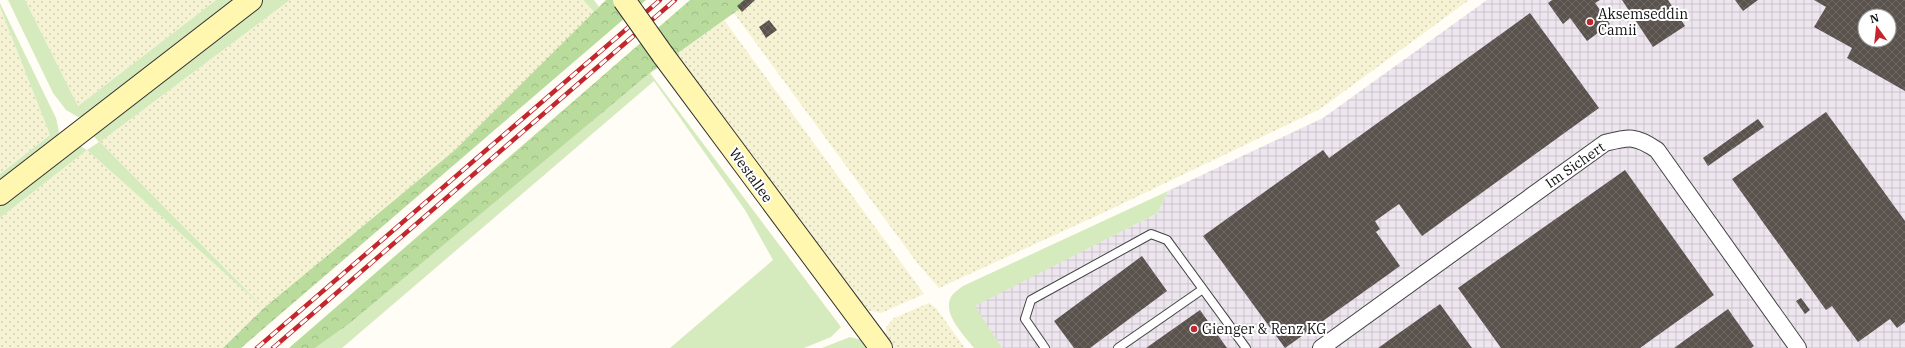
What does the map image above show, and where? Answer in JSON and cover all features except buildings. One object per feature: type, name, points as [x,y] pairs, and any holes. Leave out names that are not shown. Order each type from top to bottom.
[{"type":"main road","points":[[0,194],[251,0]]},
{"type":"main road","name":"Westallee","points":[[624,0],[663,55],[881,348]]},
{"type":"street","name":"Im Sichert","points":[[1322,348],[1605,143],[1626,137],[1642,140],[1657,150],[1798,348]]},
{"type":"lane","points":[[1045,348],[1025,319],[1031,300],[1151,234],[1168,240],[1246,348]]},
{"type":"lane","points":[[1118,348],[1203,289]]},
{"type":"shaded area","points":[[25,0],[216,0],[78,106]]},
{"type":"shaded area","points":[[290,0],[583,0],[594,12],[455,150],[264,308],[223,348],[0,348],[0,218],[87,150],[257,301],[100,142]]},
{"type":"shaded area","points":[[752,0],[1469,0],[1320,109],[1107,211],[939,288],[918,264],[734,13]]},
{"type":"shaded area","points":[[1487,0],[1905,0],[1905,348],[1002,348],[974,306],[1158,213],[1168,191],[1323,118]]},
{"type":"shaded area","points":[[0,7],[50,135],[0,174]]},
{"type":"shaded area","points":[[724,20],[924,294],[881,313],[861,309],[674,56]]},
{"type":"shaded area","points":[[929,303],[936,308],[965,348],[890,348],[887,344],[886,327],[894,318]]},
{"type":"green space","points":[[8,0],[25,0],[78,106],[216,0],[240,0],[93,113],[78,117],[66,110],[53,93]]},
{"type":"green space","points":[[263,0],[290,0],[100,142],[264,308],[87,150],[99,142],[91,133]]},
{"type":"green space","points":[[583,0],[594,0],[599,7],[594,12]]},
{"type":"green space","points":[[606,0],[646,0],[241,348],[223,348],[264,308],[455,150]]},
{"type":"green space","points":[[690,0],[752,0],[650,73],[349,324],[315,348],[289,348]]},
{"type":"green space","points":[[0,3],[56,118],[59,132],[49,147],[0,185],[0,174],[50,135],[0,7]]},
{"type":"green space","points":[[650,73],[841,327],[831,337],[804,348],[670,348],[773,260],[745,210],[654,81],[342,348],[315,348],[349,324]]},
{"type":"green space","points":[[77,144],[87,150],[0,218],[0,203]]},
{"type":"green space","points":[[1168,191],[1158,213],[975,306],[1002,348],[974,348],[959,330],[951,315],[949,301],[953,294],[963,286]]},
{"type":"green space","points":[[850,337],[866,341],[871,348],[822,348]]},
{"type":"railway","points":[[257,348],[660,0]]},
{"type":"railway","points":[[273,348],[675,0]]},
{"type":"place","name":"Aksemseddin Camii","points":[[1590,22]]},
{"type":"place","name":"Gienger & Renz KG","points":[[1194,329]]}]
